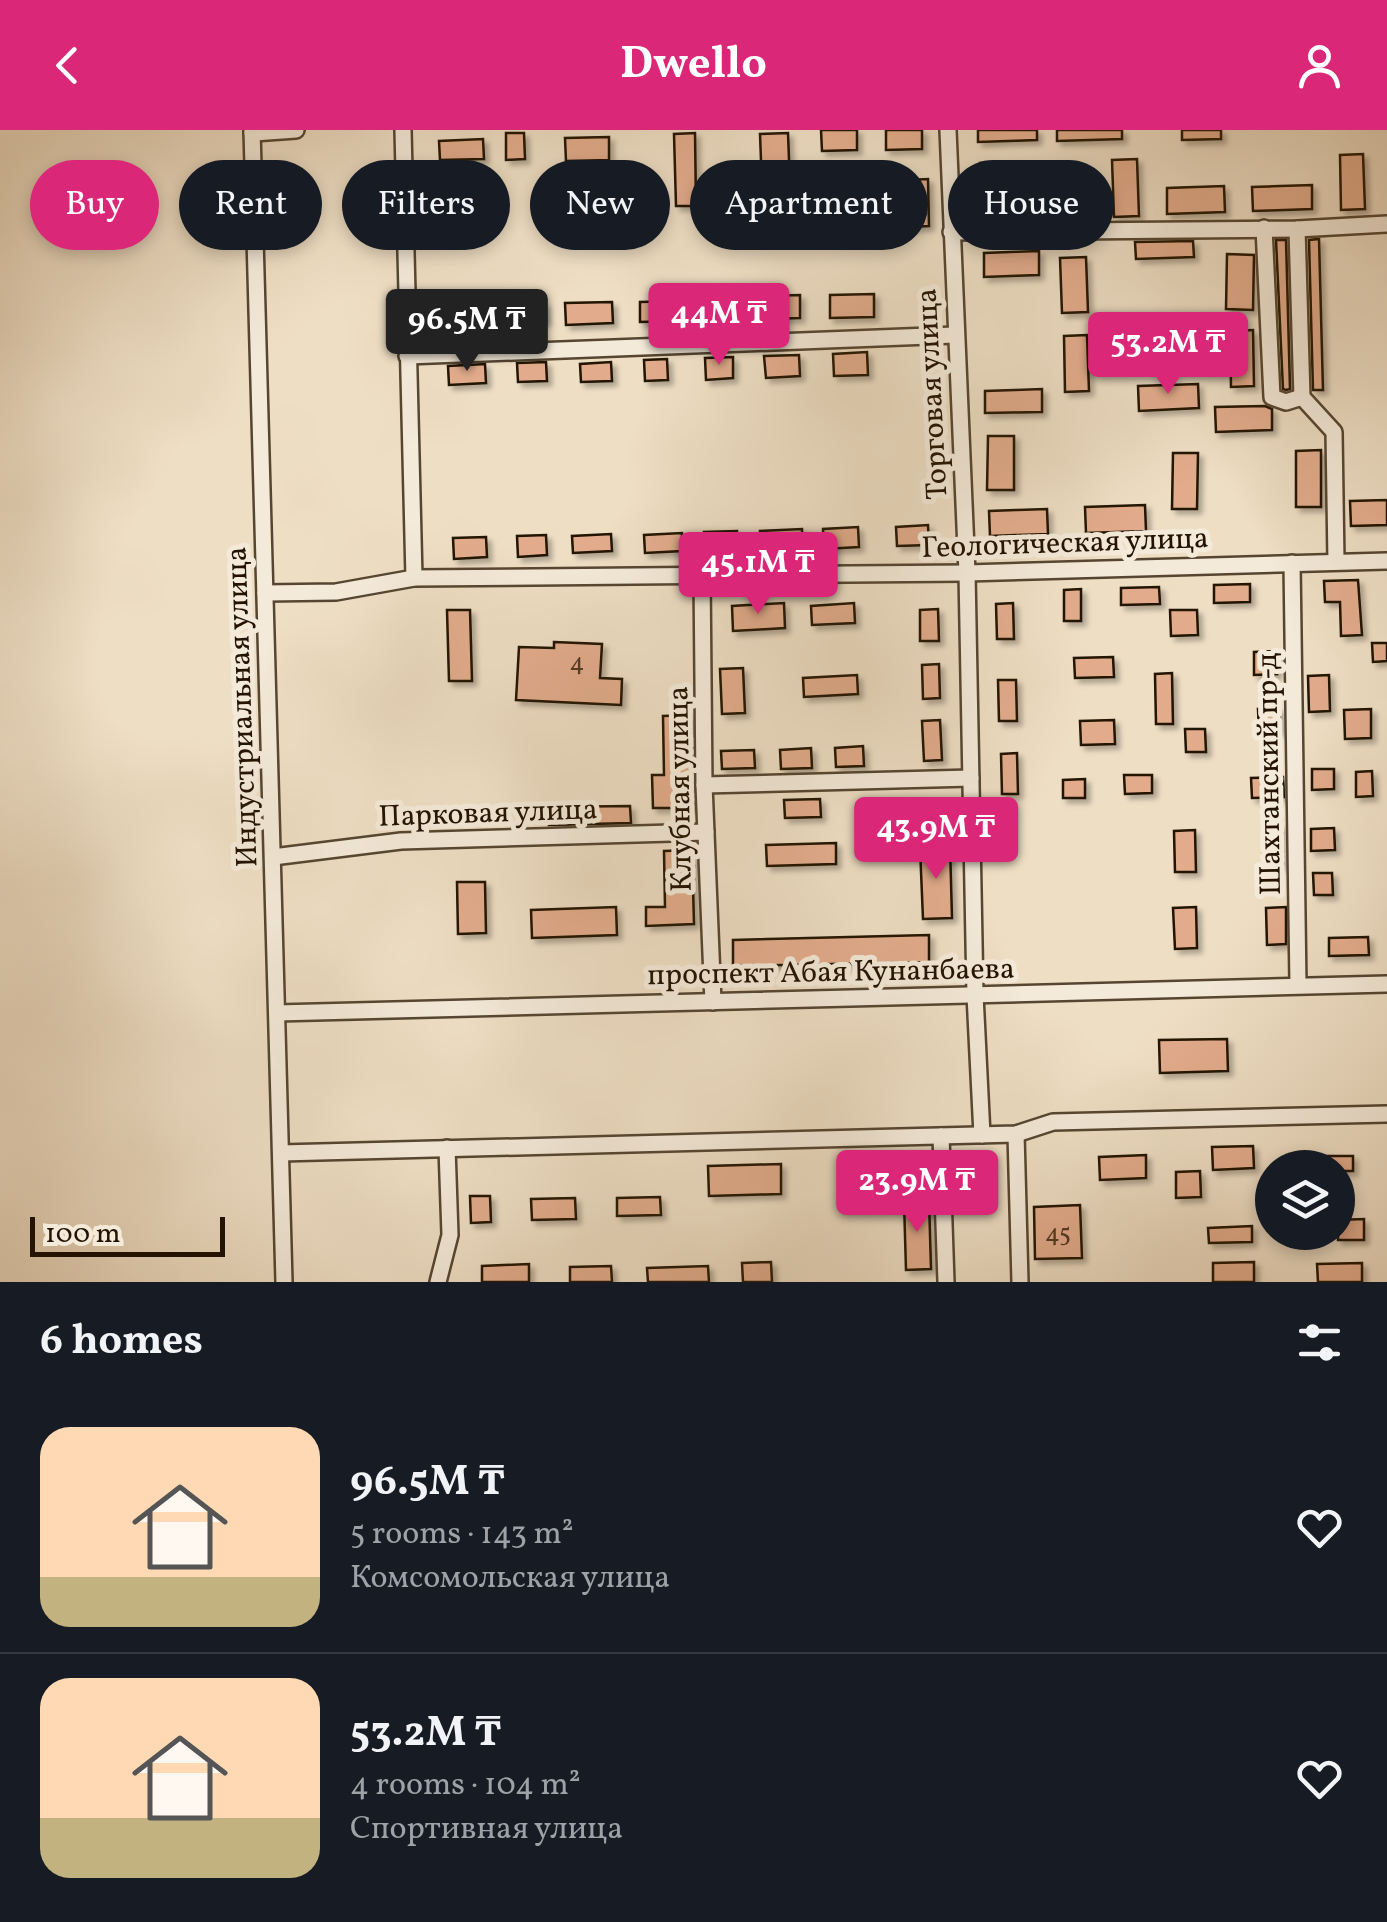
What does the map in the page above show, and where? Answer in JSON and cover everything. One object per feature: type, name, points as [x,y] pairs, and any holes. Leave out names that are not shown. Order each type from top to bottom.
[{"type":"street","points":[[252,132],[296,130]]},
{"type":"street","points":[[403,130],[414,578]]},
{"type":"street","name":"Торговая улица","points":[[948,130],[949,160]]},
{"type":"street","name":"Индустриальная улица","points":[[252,132],[284,1282]]},
{"type":"street","points":[[1114,230],[1297,229],[1387,224]]},
{"type":"street","points":[[1264,228],[1272,397],[1286,402],[1302,397]]},
{"type":"street","points":[[1297,229],[1302,397],[1334,432],[1336,562]]},
{"type":"street","name":"Торговая улица","points":[[952,250],[967,573],[975,995],[982,1135]]},
{"type":"street","points":[[407,356],[955,335]]},
{"type":"street","name":"Геологическая улица","points":[[266,593],[336,592],[414,578],[967,573],[1387,562]]},
{"type":"street","name":"Шахтанский пр-д","points":[[1292,563],[1298,985]]},
{"type":"street","name":"Клубная улица","points":[[702,575],[704,785],[713,1002]]},
{"type":"street","points":[[704,785],[971,778]]},
{"type":"street","name":"Парковая улица","points":[[273,857],[401,840],[706,832]]},
{"type":"street","name":"проспект Абая Кунанбаева","points":[[277,1012],[1387,984]]},
{"type":"street","points":[[281,1152],[1016,1134],[1053,1122],[1387,1114]]},
{"type":"street","points":[[1016,1134],[1020,1282]]},
{"type":"street","points":[[941,1136],[946,1282]]},
{"type":"street","points":[[438,1282],[450,1236],[447,1148]]},
{"type":"building","points":[[821,130],[857,130],[857,150],[822,151]]},
{"type":"building","points":[[886,130],[922,130],[922,149],[886,150]]},
{"type":"building","points":[[978,130],[1037,130],[1037,140],[978,142]]},
{"type":"building","points":[[1057,130],[1122,130],[1122,139],[1057,141]]},
{"type":"building","points":[[1182,130],[1221,130],[1221,139],[1182,140]]},
{"type":"building","points":[[506,133],[524,133],[525,159],[506,160]]},
{"type":"building","points":[[695,133],[695,160],[690,160],[690,206],[676,206],[674,134]]},
{"type":"building","points":[[788,133],[789,160],[761,160],[760,134]]},
{"type":"building","points":[[609,137],[609,160],[566,160],[565,138]]},
{"type":"building","points":[[483,139],[484,159],[440,160],[439,141]]},
{"type":"building","points":[[1363,154],[1365,209],[1341,210],[1340,155]]},
{"type":"building","points":[[1137,159],[1139,216],[1114,217],[1112,160]]},
{"type":"building","points":[[1312,185],[1312,209],[1253,211],[1252,187]]},
{"type":"building","points":[[1224,186],[1225,212],[1167,214],[1167,188]]},
{"type":"building","points":[[1319,239],[1323,390],[1313,390],[1309,240]]},
{"type":"building","points":[[1276,240],[1286,240],[1290,389],[1286,390],[1283,389]]},
{"type":"building","points":[[1193,241],[1194,257],[1136,259],[1135,242]]},
{"type":"building","points":[[1039,251],[1039,275],[984,277],[984,253]]},
{"type":"building","points":[[1227,254],[1254,255],[1253,310],[1226,309]]},
{"type":"building","points":[[1086,257],[1088,312],[1062,313],[1060,258]]},
{"type":"building","points":[[874,294],[874,317],[830,318],[830,295]]},
{"type":"building","points":[[800,295],[800,318],[768,319],[767,296]]},
{"type":"building","points":[[734,296],[735,319],[702,320],[702,297]]},
{"type":"building","points":[[486,300],[487,323],[453,324],[452,301]]},
{"type":"building","points":[[675,301],[676,321],[640,322],[640,302]]},
{"type":"building","points":[[612,302],[613,323],[566,325],[565,303]]},
{"type":"building","points":[[545,303],[546,321],[515,322],[514,304]]},
{"type":"building","points":[[1253,330],[1254,386],[1231,387],[1230,331]]},
{"type":"building","points":[[1087,335],[1089,391],[1065,392],[1064,336]]},
{"type":"building","points":[[867,352],[868,375],[834,376],[833,354]]},
{"type":"building","points":[[799,355],[800,376],[766,378],[764,356]]},
{"type":"building","points":[[733,357],[733,378],[706,380],[705,358]]},
{"type":"building","points":[[667,359],[668,380],[645,381],[644,360]]},
{"type":"building","points":[[546,362],[547,381],[518,382],[517,363]]},
{"type":"building","points":[[611,362],[612,381],[581,382],[580,364]]},
{"type":"building","points":[[485,364],[486,383],[449,385],[448,366]]},
{"type":"building","points":[[1198,384],[1199,408],[1139,411],[1138,386]]},
{"type":"building","points":[[1042,389],[1042,412],[985,413],[985,391]]},
{"type":"building","points":[[1215,407],[1272,409],[1272,430],[1216,432]]},
{"type":"building","points":[[988,436],[1014,436],[1014,490],[987,490]]},
{"type":"building","points":[[1321,450],[1321,507],[1296,507],[1296,451]]},
{"type":"building","points":[[1173,453],[1198,453],[1197,509],[1172,509]]},
{"type":"building","points":[[1387,500],[1387,525],[1351,526],[1350,501]]},
{"type":"building","points":[[1145,505],[1146,531],[1086,533],[1085,507]]},
{"type":"building","points":[[1047,509],[1048,534],[990,536],[989,511]]},
{"type":"building","points":[[928,525],[929,545],[897,546],[896,527]]},
{"type":"building","points":[[858,527],[859,547],[824,549],[823,529]]},
{"type":"building","points":[[802,529],[803,548],[761,550],[760,531]]},
{"type":"building","points":[[737,531],[738,550],[705,551],[704,532]]},
{"type":"building","points":[[682,533],[682,551],[645,553],[644,535]]},
{"type":"building","points":[[611,534],[612,551],[573,553],[572,536]]},
{"type":"building","points":[[546,535],[547,555],[518,557],[517,536]]},
{"type":"building","points":[[486,537],[487,557],[454,559],[453,538]]},
{"type":"building","points":[[1358,580],[1362,635],[1341,636],[1340,602],[1325,602],[1324,581]]},
{"type":"building","points":[[1250,584],[1250,602],[1214,603],[1214,585]]},
{"type":"building","points":[[1159,587],[1160,604],[1121,605],[1121,588]]},
{"type":"building","points":[[1081,589],[1081,621],[1064,621],[1064,590]]},
{"type":"building","points":[[784,603],[785,628],[733,631],[732,606]]},
{"type":"building","points":[[854,603],[855,623],[812,625],[811,606]]},
{"type":"building","points":[[1013,603],[1014,639],[997,639],[996,604]]},
{"type":"building","points":[[938,609],[939,641],[920,641],[920,610]]},
{"type":"building","points":[[447,610],[470,610],[472,681],[449,681]]},
{"type":"building","points":[[1170,610],[1197,610],[1198,635],[1171,636]]},
{"type":"building","points":[[554,642],[602,644],[600,678],[622,679],[621,705],[516,700],[519,647],[554,648]]},
{"type":"building","points":[[1372,643],[1387,643],[1387,661],[1373,662]]},
{"type":"building","points":[[1276,651],[1277,674],[1254,675],[1254,652]]},
{"type":"building","points":[[1113,657],[1114,677],[1075,678],[1074,658]]},
{"type":"building","points":[[939,664],[940,698],[923,699],[922,665]]},
{"type":"building","points":[[743,668],[745,713],[722,714],[720,669]]},
{"type":"building","points":[[1172,673],[1173,724],[1156,724],[1155,674]]},
{"type":"building","points":[[857,675],[858,694],[804,697],[803,678]]},
{"type":"building","points":[[1329,675],[1330,711],[1309,712],[1308,676]]},
{"type":"building","points":[[998,680],[1016,680],[1017,721],[999,721]]},
{"type":"building","points":[[1279,708],[1280,731],[1259,732],[1258,709]]},
{"type":"building","points":[[1371,709],[1371,738],[1345,739],[1344,710]]},
{"type":"building","points":[[691,715],[692,808],[653,808],[652,775],[664,775],[663,716]]},
{"type":"building","points":[[940,720],[942,760],[924,761],[922,721]]},
{"type":"building","points":[[1114,720],[1115,744],[1081,745],[1080,721]]},
{"type":"building","points":[[1185,729],[1205,729],[1206,752],[1186,752]]},
{"type":"building","points":[[863,746],[864,766],[836,767],[835,748]]},
{"type":"building","points":[[811,748],[812,768],[781,769],[780,750]]},
{"type":"building","points":[[754,750],[755,768],[722,769],[721,751]]},
{"type":"building","points":[[1017,753],[1018,794],[1002,794],[1001,754]]},
{"type":"building","points":[[1312,769],[1334,769],[1334,789],[1312,790]]},
{"type":"building","points":[[1372,771],[1373,796],[1356,797],[1356,772]]},
{"type":"building","points":[[1124,775],[1152,775],[1152,793],[1125,794]]},
{"type":"building","points":[[1283,777],[1284,797],[1252,798],[1251,778]]},
{"type":"building","points":[[1085,779],[1085,798],[1063,798],[1063,780]]},
{"type":"building","points":[[820,799],[821,817],[785,818],[784,800]]},
{"type":"building","points":[[630,806],[631,823],[549,825],[549,807]]},
{"type":"building","points":[[1280,825],[1281,866],[1263,866],[1262,826]]},
{"type":"building","points":[[1334,828],[1335,850],[1311,851],[1311,829]]},
{"type":"building","points":[[1195,830],[1196,872],[1175,872],[1174,831]]},
{"type":"building","points":[[836,843],[836,864],[767,866],[766,845]]},
{"type":"building","points":[[950,846],[952,918],[923,919],[920,847]]},
{"type":"building","points":[[692,850],[694,924],[646,926],[646,907],[665,907],[664,851]]},
{"type":"building","points":[[1313,873],[1332,873],[1333,895],[1314,895]]},
{"type":"building","points":[[457,882],[485,882],[486,933],[458,934]]},
{"type":"building","points":[[616,907],[617,935],[532,938],[531,910]]},
{"type":"building","points":[[1196,907],[1197,948],[1175,949],[1173,908]]},
{"type":"building","points":[[1286,907],[1286,944],[1267,945],[1266,908]]},
{"type":"building","points":[[929,935],[929,962],[733,966],[733,940]]},
{"type":"building","points":[[1368,937],[1369,955],[1329,956],[1329,938]]},
{"type":"building","points":[[1227,1039],[1228,1071],[1160,1073],[1159,1040]]},
{"type":"building","points":[[1253,1146],[1254,1168],[1213,1170],[1212,1147]]},
{"type":"building","points":[[1146,1155],[1146,1178],[1100,1180],[1099,1157]]},
{"type":"building","points":[[781,1164],[781,1194],[709,1196],[708,1166]]},
{"type":"building","points":[[1200,1171],[1201,1197],[1176,1198],[1176,1172]]},
{"type":"building","points":[[470,1196],[490,1196],[491,1222],[471,1223]]},
{"type":"building","points":[[660,1197],[661,1215],[617,1216],[617,1198]]},
{"type":"building","points":[[575,1198],[576,1219],[532,1220],[531,1199]]},
{"type":"building","points":[[904,1201],[929,1201],[931,1269],[906,1270]]},
{"type":"building","points":[[1080,1205],[1082,1258],[1035,1259],[1034,1207]]},
{"type":"building","points":[[1355,1219],[1364,1219],[1364,1240],[1355,1240]]},
{"type":"building","points":[[1252,1226],[1252,1242],[1209,1243],[1208,1228]]},
{"type":"building","points":[[771,1262],[772,1282],[743,1282],[742,1263]]},
{"type":"building","points":[[1254,1262],[1254,1282],[1213,1282],[1213,1263]]},
{"type":"building","points":[[1362,1263],[1362,1282],[1318,1282],[1317,1264]]},
{"type":"building","points":[[529,1264],[529,1282],[482,1282],[482,1266]]},
{"type":"building","points":[[611,1266],[612,1282],[570,1282],[570,1267]]},
{"type":"building","points":[[708,1266],[709,1282],[648,1282],[647,1268]]}]
